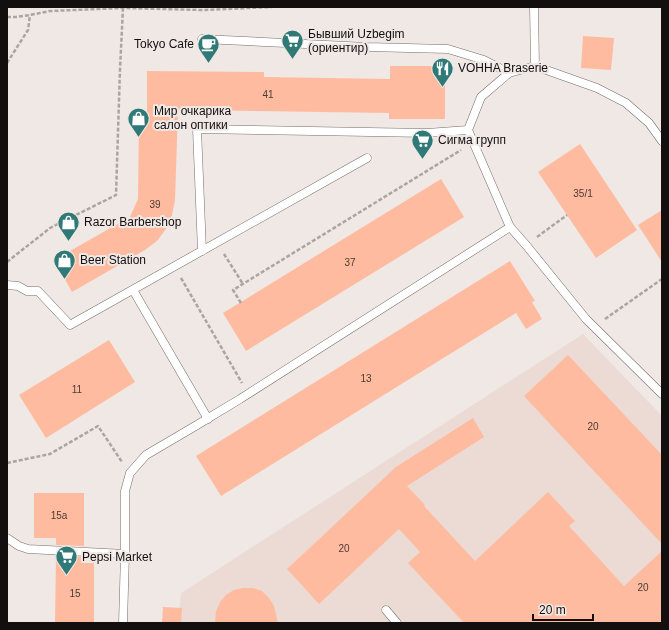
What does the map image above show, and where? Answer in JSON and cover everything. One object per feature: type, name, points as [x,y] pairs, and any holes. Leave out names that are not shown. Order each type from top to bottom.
[{"type":"lane","points":[[534,7],[535,66]]},
{"type":"lane","points":[[202,39],[367,47],[448,49],[484,60],[508,73]]},
{"type":"lane","points":[[662,141],[649,123],[626,103],[597,88],[535,66],[508,73],[481,97],[468,130],[510,227],[581,314],[662,394]]},
{"type":"lane","points":[[202,251],[197,129],[427,133],[468,130]]},
{"type":"lane","points":[[7,285],[18,286],[27,291],[38,291],[70,325],[367,158]]},
{"type":"lane","points":[[123,623],[125,491],[130,473],[146,455],[208,419],[510,227]]},
{"type":"lane","points":[[132,290],[208,419]]},
{"type":"lane","points":[[7,538],[19,546],[28,549],[125,554]]},
{"type":"lane","points":[[386,610],[397,623]]},
{"type":"path","points":[[7,17],[16,17],[50,11],[123,8],[203,10],[272,7]]},
{"type":"path","points":[[7,262],[50,228],[116,195],[119,77],[123,8]]},
{"type":"path","points":[[7,63],[28,30],[30,15]]},
{"type":"path","points":[[241,303],[233,290],[473,142]]},
{"type":"path","points":[[526,245],[567,215]]},
{"type":"path","points":[[217,243],[243,284]]},
{"type":"path","points":[[174,266],[248,393]]},
{"type":"path","points":[[594,327],[662,279]]},
{"type":"path","points":[[7,464],[50,454],[98,426],[130,473]]},
{"type":"shaded area","points":[[583,334],[662,416],[662,623],[178,623],[181,593]]},
{"type":"building","points":[[583,36],[614,38],[611,70],[581,68]]},
{"type":"building","points":[[390,66],[445,66],[445,119],[389,119],[389,113],[178,110],[175,200],[172,215],[166,229],[157,241],[145,250],[72,292],[54,260],[130,217],[138,199],[139,115],[147,115],[147,71],[264,72],[264,77],[390,79]]},
{"type":"building","points":[[580,144],[637,230],[596,258],[538,172]]},
{"type":"building","points":[[441,179],[464,217],[246,351],[223,313]]},
{"type":"building","points":[[662,210],[662,262],[638,225]]},
{"type":"building","points":[[510,261],[535,301],[532,302],[542,319],[526,329],[516,313],[221,496],[196,456]]},
{"type":"building","points":[[109,340],[135,382],[46,438],[19,395]]},
{"type":"building","points":[[568,355],[662,455],[662,544],[524,396]]},
{"type":"building","points":[[473,418],[484,437],[407,486],[425,505],[424,506],[475,561],[548,492],[575,521],[569,526],[624,586],[662,551],[662,623],[464,623],[408,563],[420,552],[399,529],[319,604],[287,569],[396,467]]},
{"type":"building","points":[[34,493],[84,493],[84,546],[56,545],[56,538],[34,538]]},
{"type":"building","points":[[56,556],[84,557],[84,563],[94,563],[94,623],[55,623]]},
{"type":"building","points":[[253,588],[262,591],[269,598],[274,606],[278,623],[215,623],[216,611],[220,602],[226,595],[234,590]]},
{"type":"building","points":[[163,607],[182,608],[181,623],[162,623]]},
{"type":"place","name":"Бывший Uzbegim (ориентир)","points":[[292,60]]},
{"type":"place","name":"Tokyo Cafe","points":[[209,64]]},
{"type":"place","name":"VOHHA Braserie","points":[[443,88]]},
{"type":"place","name":"Мир очкарика салон оптики","points":[[138,138]]},
{"type":"place","name":"Сигма групп","points":[[423,160]]},
{"type":"place","name":"Razor Barbershop","points":[[68,242]]},
{"type":"place","name":"Beer Station","points":[[64,280]]},
{"type":"place","name":"Pepsi Market","points":[[66,576]]}]
